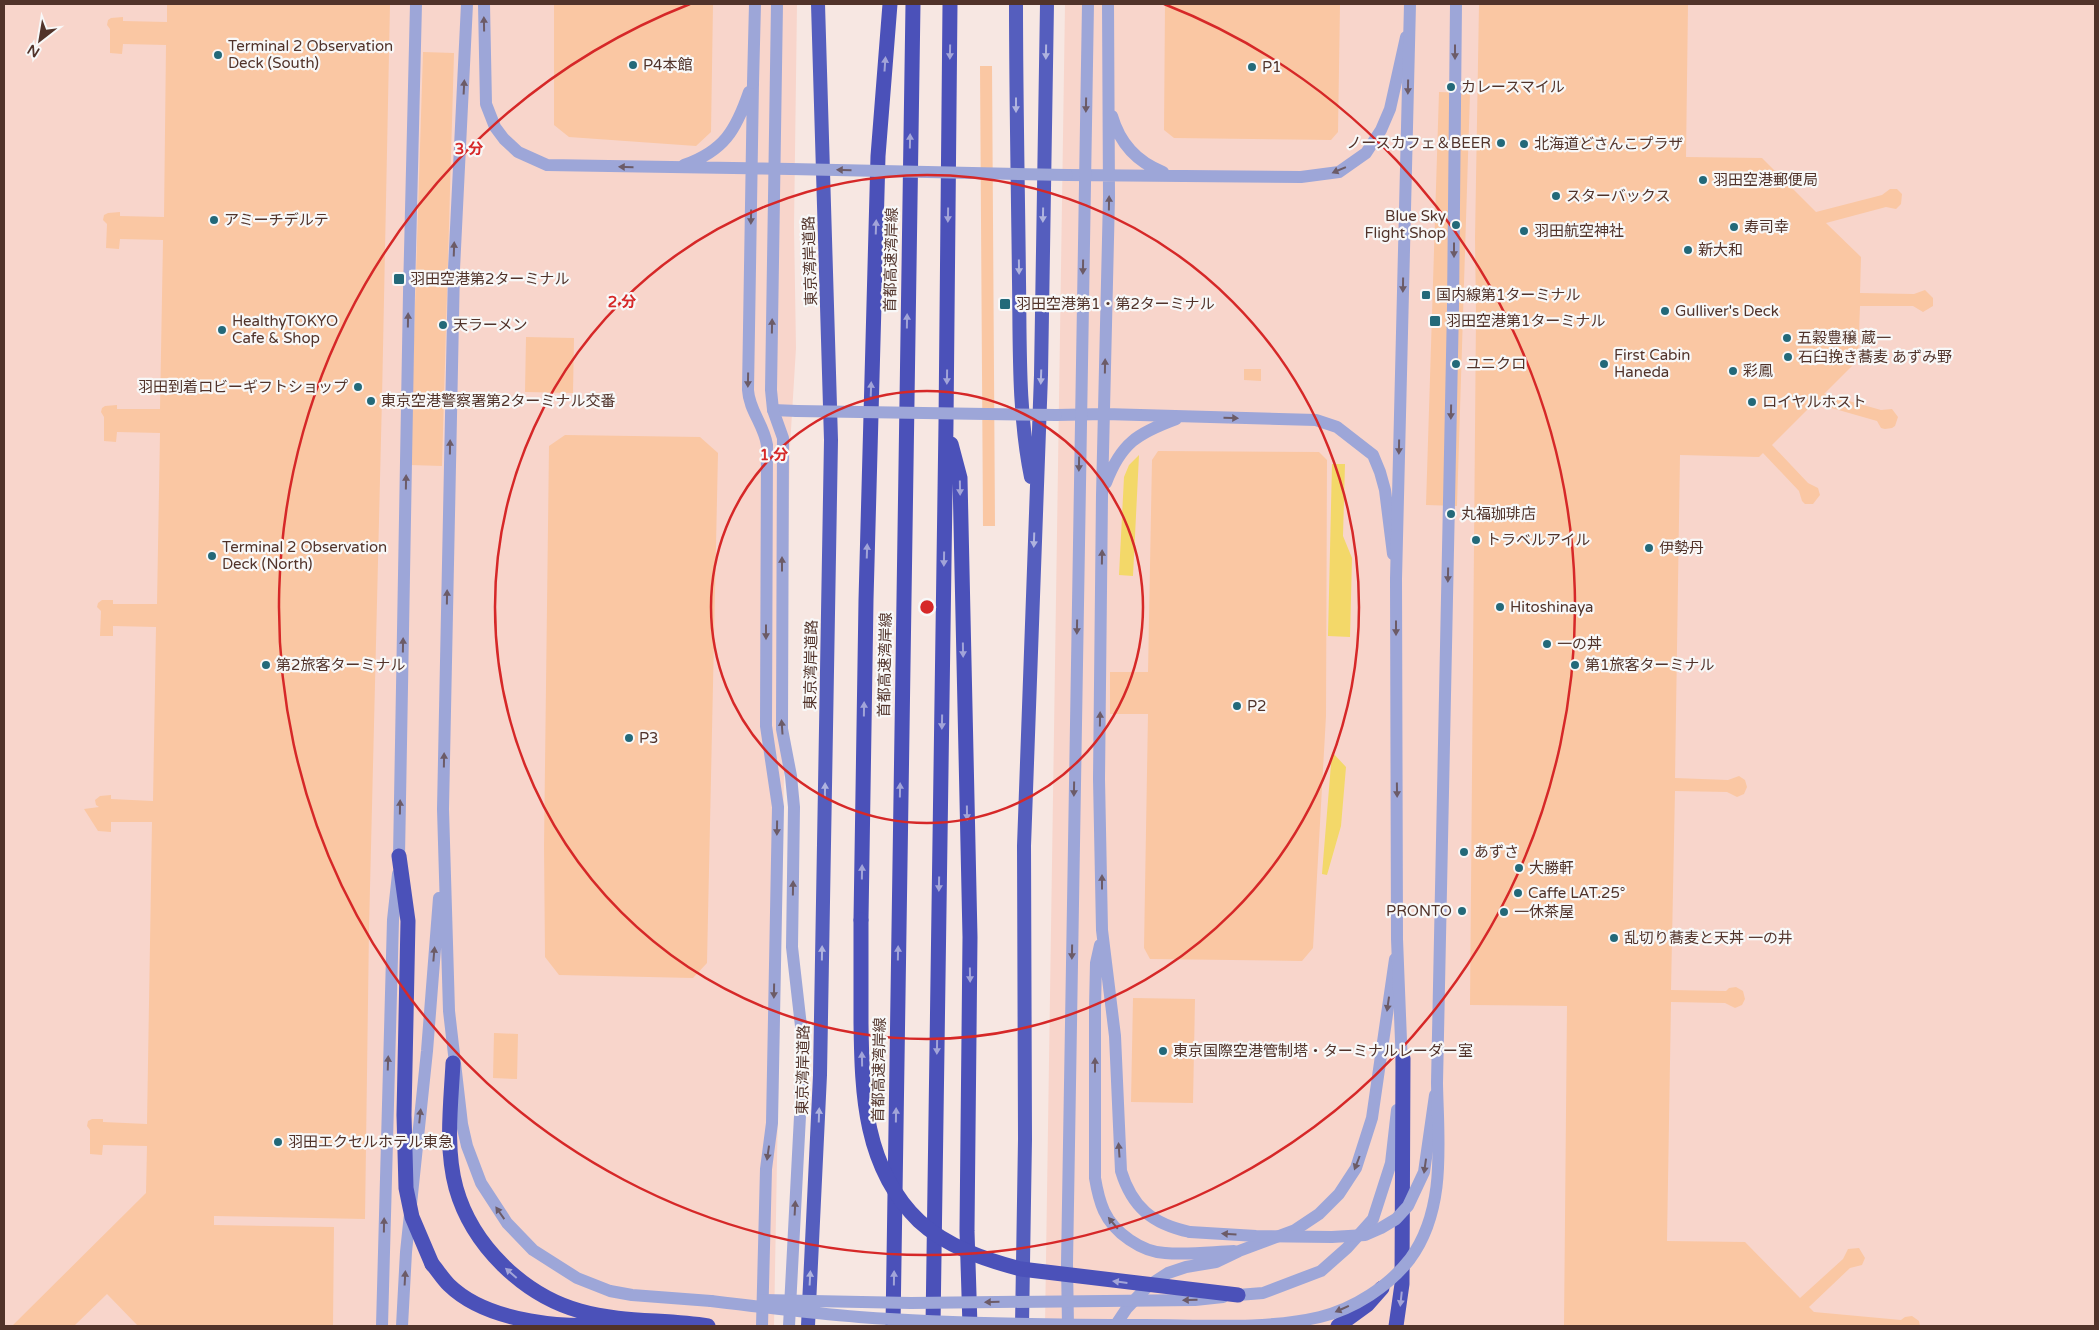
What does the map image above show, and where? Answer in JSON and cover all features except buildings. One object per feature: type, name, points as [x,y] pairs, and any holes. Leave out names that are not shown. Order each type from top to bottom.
[{"type":"highway","name":"東京湾岸道路","points":[[808,1326],[820,1085],[831,440],[818,4]]},
{"type":"highway","points":[[890,4],[878,156],[866,600],[861,920],[862,1067],[867,1120],[878,1160],[889,1183],[903,1203],[920,1222],[943,1238],[967,1251],[994,1262],[1021,1269],[1238,1295]]},
{"type":"highway","name":"首都高速湾岸線","points":[[893,1326],[913,4]]},
{"type":"highway","points":[[933,1326],[950,4]]},
{"type":"highway","points":[[1016,4],[1016,156],[1020,378],[1026,451],[1036,497]]},
{"type":"highway","points":[[1022,1326],[1025,1139],[1024,846],[1041,375],[1047,4]]},
{"type":"highway","points":[[946,418],[960,478],[970,946],[967,1231],[970,1326]]},
{"type":"highway","points":[[400,856],[408,921],[404,1115],[406,1188],[412,1217],[432,1264],[449,1285],[469,1300],[511,1317],[555,1324],[601,1326],[631,1321]]},
{"type":"highway","points":[[1396,1326],[1402,1284],[1403,1058]]},
{"type":"highway","points":[[453,1062],[450,1144],[453,1172],[461,1204],[481,1238],[510,1273],[551,1300],[582,1312],[631,1321],[691,1323],[708,1326]]},
{"type":"highway","points":[[1338,1326],[1367,1305],[1384,1285]]},
{"type":"street","points":[[382,1326],[393,930],[400,856],[409,293],[416,4]]},
{"type":"street","points":[[467,4],[453,284],[444,799],[449,1011],[453,1062],[467,1146],[481,1183],[491,1201],[517,1235],[533,1250],[577,1278],[610,1291],[632,1295],[711,1301],[860,1317],[1083,1325],[1270,1325],[1321,1317],[1344,1309],[1384,1285],[1410,1258],[1427,1228],[1438,1177],[1437,1083],[1454,307],[1456,4]]},
{"type":"street","points":[[484,4],[486,104],[495,127],[504,139],[518,152],[546,165],[1084,176],[1301,177],[1339,172],[1366,153],[1381,130],[1390,109],[1409,22]]},
{"type":"street","points":[[756,4],[748,390],[750,402],[764,431],[767,445],[766,726],[778,807],[772,1123],[766,1169],[762,1326]]},
{"type":"street","points":[[777,4],[771,390],[773,410],[783,438],[781,721],[794,807],[792,947],[802,1035],[800,1116],[789,1326]]},
{"type":"street","points":[[1068,1326],[1067,1234],[1088,4]]},
{"type":"street","points":[[1108,4],[1109,107],[1099,780],[1102,930],[1115,1036],[1121,1171],[1133,1200],[1144,1212],[1173,1228],[1190,1232],[1256,1236],[1332,1237],[1365,1235],[1389,1224],[1408,1206],[1424,1172],[1429,1125],[1437,1083]]},
{"type":"street","points":[[711,1301],[788,1300],[911,1303],[1195,1300],[1263,1293],[1321,1271],[1347,1248],[1373,1219],[1391,1163],[1403,1058],[1397,939],[1396,579],[1410,4]]},
{"type":"street","points":[[675,168],[712,152],[725,141],[737,125],[753,83]]},
{"type":"street","points":[[1109,107],[1115,128],[1134,154],[1148,166],[1170,175]]},
{"type":"street","points":[[773,410],[946,418],[1104,414],[1316,420],[1337,427],[1373,456],[1380,472],[1384,490],[1396,579]]},
{"type":"street","points":[[1102,495],[1112,468],[1122,452],[1136,437],[1182,416]]},
{"type":"street","points":[[402,1326],[406,1252],[427,1051],[445,828]]},
{"type":"street","points":[[1102,930],[1096,963],[1095,1162],[1098,1197],[1114,1227],[1146,1249],[1163,1254],[1239,1251]]},
{"type":"street","points":[[1115,1326],[1127,1308],[1148,1286],[1168,1273],[1186,1267],[1216,1262],[1239,1251],[1295,1230],[1319,1214],[1339,1194],[1356,1168],[1372,1118],[1397,939]]},
{"type":"shaded area","points":[[4,4],[797,4],[794,227],[796,348],[790,446],[774,1326],[4,1326]]},
{"type":"shaded area","points":[[1065,4],[2095,4],[2095,1326],[1045,1326]]},
{"type":"shaded area","points":[[1139,455],[1133,576],[1119,575],[1124,477],[1129,465]]},
{"type":"shaded area","points":[[1332,464],[1345,464],[1343,536],[1352,558],[1350,637],[1328,636]]},
{"type":"shaded area","points":[[1332,752],[1346,767],[1341,826],[1327,875],[1322,874]]},
{"type":"place","name":"Terminal 2 Observation Deck (South)","points":[[218,55]]},
{"type":"place","name":"P4本館","points":[[633,65]]},
{"type":"place","name":"P1","points":[[1252,67]]},
{"type":"place","name":"カレースマイル","points":[[1451,87]]},
{"type":"place","name":"ノースカフェ＆BEER","points":[[1501,143]]},
{"type":"place","name":"北海道どさんこプラザ","points":[[1524,144]]},
{"type":"place","name":"羽田空港郵便局","points":[[1703,180]]},
{"type":"place","name":"スターバックス","points":[[1556,196]]},
{"type":"place","name":"アミーチデルテ","points":[[214,220]]},
{"type":"place","name":"Blue Sky Flight Shop","points":[[1456,225]]},
{"type":"place","name":"寿司幸","points":[[1734,227]]},
{"type":"place","name":"羽田航空神社","points":[[1524,231]]},
{"type":"place","name":"新大和","points":[[1688,250]]},
{"type":"place","name":"羽田空港第2ターミナル","points":[[399,279]]},
{"type":"place","name":"国内線第1ターミナル","points":[[1426,295]]},
{"type":"place","name":"羽田空港第1・第2ターミナル","points":[[1005,304]]},
{"type":"place","name":"Gulliver's Deck","points":[[1665,311]]},
{"type":"place","name":"羽田空港第1ターミナル","points":[[1435,321]]},
{"type":"place","name":"天ラーメン","points":[[443,325]]},
{"type":"place","name":"HealthyTOKYO Cafe & Shop","points":[[222,330]]},
{"type":"place","name":"五穀豊穣 蔵一","points":[[1787,338]]},
{"type":"place","name":"石臼挽き蕎麦 あずみ野","points":[[1788,357]]},
{"type":"place","name":"ユニクロ","points":[[1456,364]]},
{"type":"place","name":"First Cabin Haneda","points":[[1604,364]]},
{"type":"place","name":"彩鳳","points":[[1733,371]]},
{"type":"place","name":"羽田到着ロビーギフトショップ","points":[[358,387]]},
{"type":"place","name":"東京空港警察署第2ターミナル交番","points":[[371,401]]},
{"type":"place","name":"ロイヤルホスト","points":[[1752,402]]},
{"type":"place","name":"丸福珈琲店","points":[[1451,514]]},
{"type":"place","name":"トラベルアイル","points":[[1476,540]]},
{"type":"place","name":"伊勢丹","points":[[1649,548]]},
{"type":"place","name":"Terminal 2 Observation Deck (North)","points":[[212,556]]},
{"type":"place","name":"Hitoshinaya","points":[[1500,607]]},
{"type":"place","name":"一の丼","points":[[1547,644]]},
{"type":"place","name":"第2旅客ターミナル","points":[[266,665]]},
{"type":"place","name":"第1旅客ターミナル","points":[[1575,665]]},
{"type":"place","name":"P2","points":[[1237,706]]},
{"type":"place","name":"P3","points":[[629,738]]},
{"type":"place","name":"あずさ","points":[[1464,852]]},
{"type":"place","name":"大勝軒","points":[[1519,868]]},
{"type":"place","name":"Caffe LAT.25°","points":[[1518,893]]},
{"type":"place","name":"PRONTO","points":[[1462,911]]},
{"type":"place","name":"一休茶屋","points":[[1504,912]]},
{"type":"place","name":"乱切り蕎麦と天丼 一の井","points":[[1614,938]]},
{"type":"place","name":"東京国際空港管制塔・ターミナルレーダー室","points":[[1163,1051]]},
{"type":"place","name":"羽田エクセルホテル東急","points":[[278,1142]]}]
